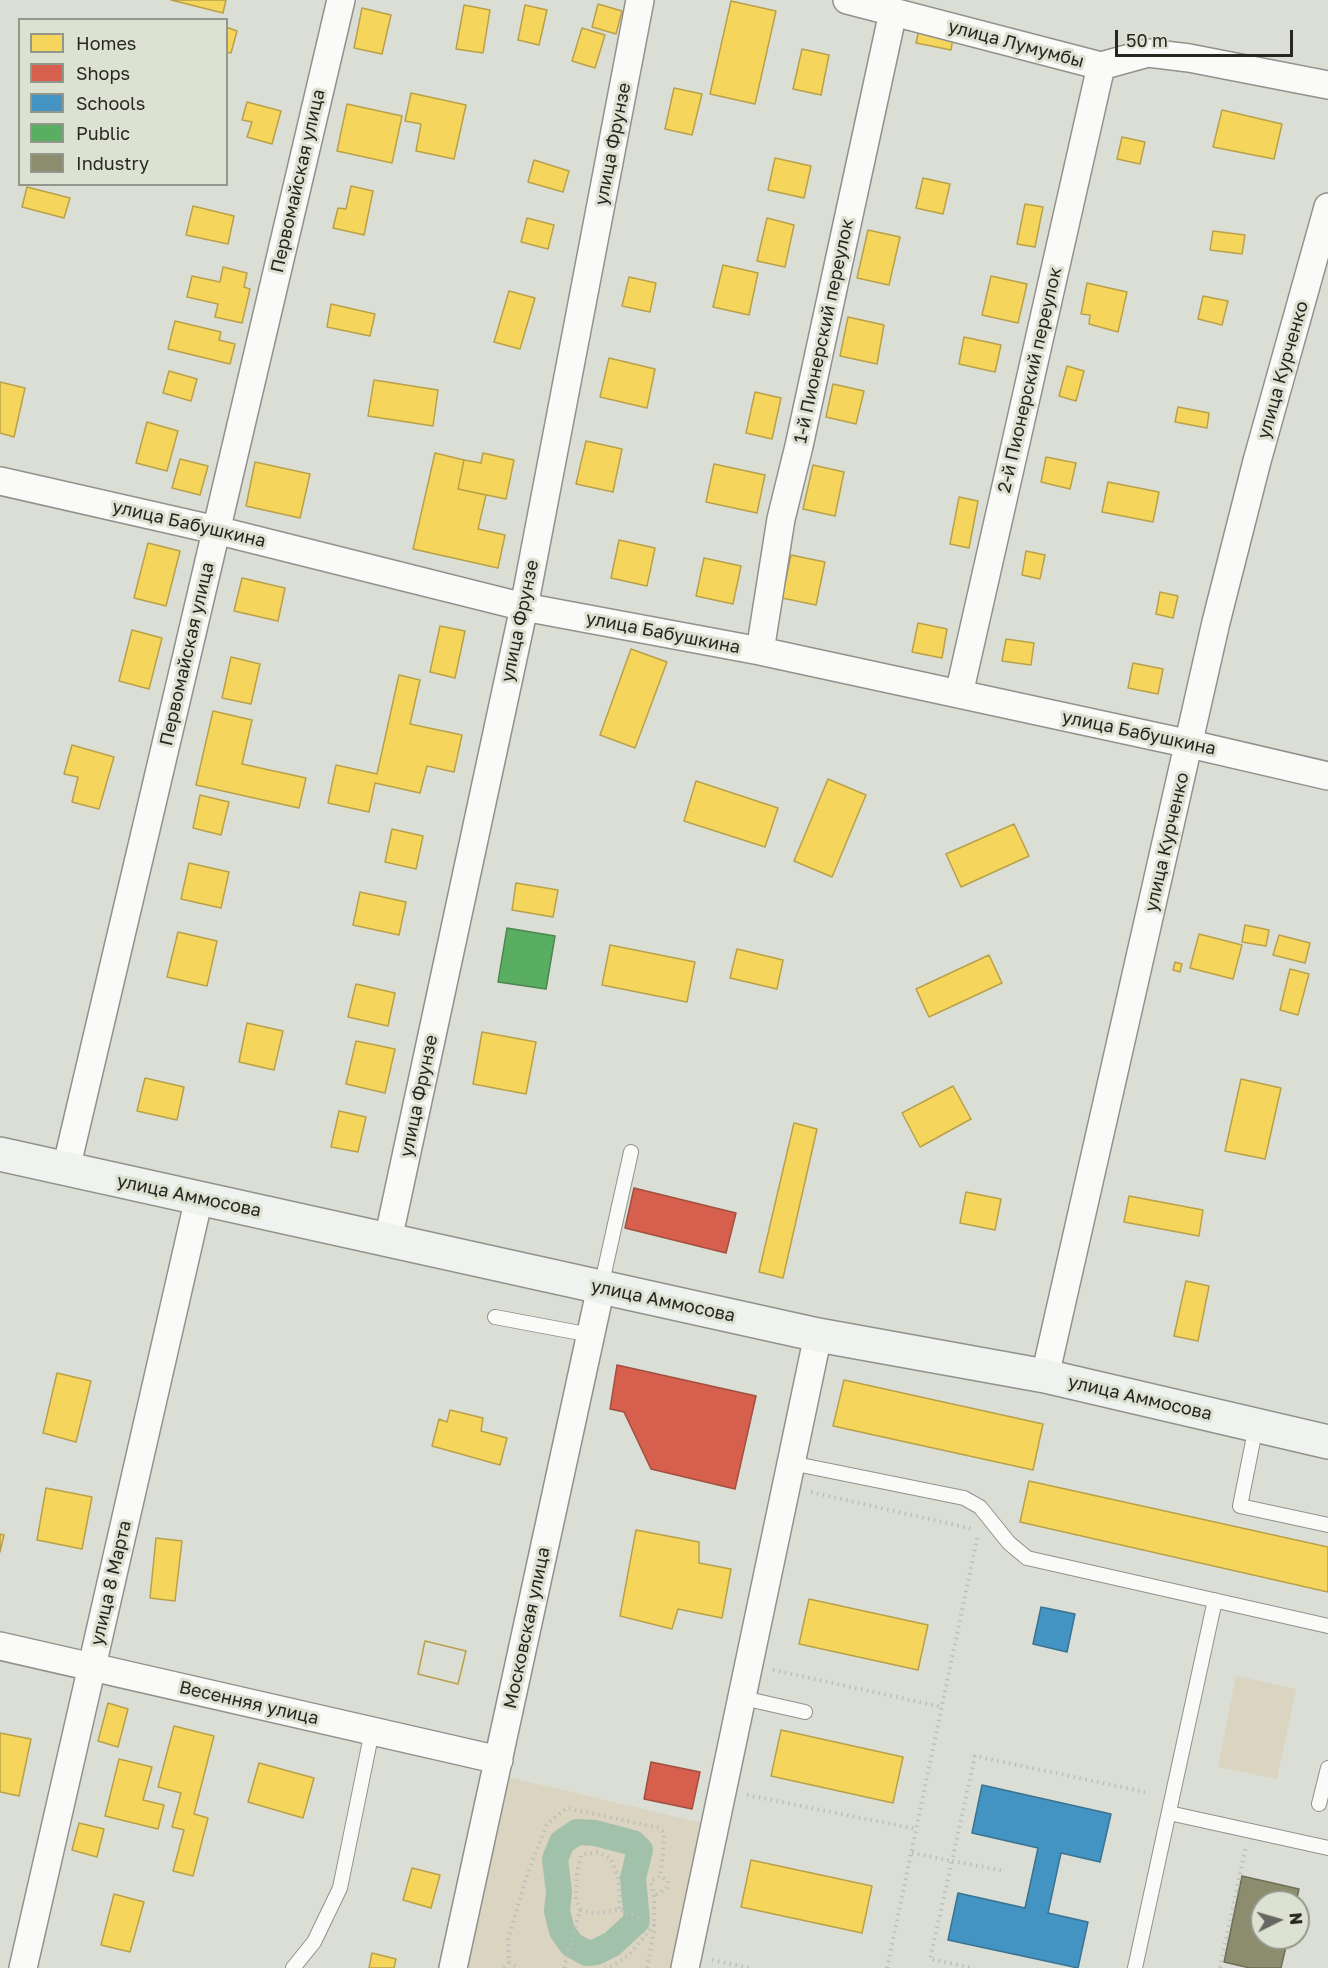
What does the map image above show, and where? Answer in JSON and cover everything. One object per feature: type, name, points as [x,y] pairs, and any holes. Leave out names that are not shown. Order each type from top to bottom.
[{"type":"main road","name":"улица Аммосова","points":[[0,1154],[818,1335],[1045,1376],[1328,1442]]},
{"type":"street","name":"Первомайская улица","points":[[66,1169],[341,0]]},
{"type":"street","name":"улица Фрунзе","points":[[388,1240],[524,607],[640,0]]},
{"type":"street","name":"улица Лумумбы","points":[[847,0],[1101,66],[1148,53],[1189,58],[1328,85]]},
{"type":"street","name":"1-й Пионерский переулок","points":[[760,651],[781,519],[802,435],[893,12]]},
{"type":"street","name":"2-й Пионерский переулок","points":[[959,694],[1101,66]]},
{"type":"street","name":"улица Курченко","points":[[1045,1376],[1216,622],[1251,484],[1328,207]]},
{"type":"street","name":"улица Бабушкина","points":[[0,481],[216,530],[524,607],[760,651],[1328,776]]},
{"type":"street","name":"улица 8 Марта","points":[[23,1968],[198,1198]]},
{"type":"street","name":"Московская улица","points":[[453,1968],[601,1287]]},
{"type":"street","points":[[698,1964],[742,1698],[818,1335]]},
{"type":"street","name":"Весенняя улица","points":[[0,1646],[499,1760]]},
{"type":"lane","points":[[601,1287],[631,1152]]},
{"type":"lane","points":[[495,1317],[591,1335]]},
{"type":"lane","points":[[1256,1425],[1240,1506],[1328,1525]]},
{"type":"lane","points":[[791,1464],[964,1498],[980,1507],[1009,1543],[1028,1558],[1328,1626]]},
{"type":"lane","points":[[1135,1968],[1215,1600]]},
{"type":"lane","points":[[742,1698],[805,1712]]},
{"type":"lane","points":[[293,1968],[314,1942],[340,1888],[372,1731]]},
{"type":"lane","points":[[1320,1804],[1328,1768]]},
{"type":"lane","points":[[1169,1813],[1328,1848]]},
{"type":"path","points":[[807,1503],[809,1491],[979,1530],[888,1968]]},
{"type":"path","points":[[774,1659],[772,1670],[942,1707]]},
{"type":"path","points":[[973,1968],[930,1959],[975,1756],[1144,1792]]},
{"type":"path","points":[[747,1783],[745,1795],[916,1830]]},
{"type":"path","points":[[504,1968],[509,1962],[508,1940],[527,1875],[546,1824],[567,1808],[659,1828],[664,1833],[660,1876]]},
{"type":"path","points":[[1220,1968],[1249,1831]]},
{"type":"path","points":[[564,1968],[580,1910],[576,1900],[577,1874],[581,1855],[599,1852],[611,1859],[618,1876],[619,1909]]},
{"type":"path","points":[[912,1853],[1000,1870]]},
{"type":"path","points":[[654,1896],[668,1888],[668,1881],[660,1876]]},
{"type":"path","points":[[647,1968],[654,1925],[654,1896],[651,1881],[660,1876]]},
{"type":"path","points":[[580,1910],[590,1914],[619,1909],[654,1925]]},
{"type":"path","points":[[605,1968],[630,1954],[654,1925]]},
{"type":"path","points":[[698,1964],[712,1949]]},
{"type":"path","points":[[509,1962],[518,1968]]},
{"type":"path","points":[[698,1964],[708,1968]]},
{"type":"path","points":[[698,1964],[749,1968]]},
{"type":"shaded area","points":[[1236,1676],[1296,1689],[1277,1779],[1218,1767]]},
{"type":"shaded area","points":[[504,1776],[702,1823],[671,1968],[461,1968]]},
{"type":"building: Homes","points":[[171,0],[226,0],[223,13]]},
{"type":"building: Homes","points":[[731,1],[776,11],[755,104],[710,94]]},
{"type":"building: Homes","points":[[598,4],[622,11],[616,34],[592,27]]},
{"type":"building: Homes","points":[[464,5],[490,10],[483,53],[456,49]]},
{"type":"building: Homes","points":[[525,5],[547,10],[539,45],[518,40]]},
{"type":"building: Homes","points":[[362,8],[391,15],[382,54],[354,48]]},
{"type":"building: Homes","points":[[920,25],[954,32],[951,50],[916,43]]},
{"type":"building: Homes","points":[[228,28],[237,31],[231,53],[228,52]]},
{"type":"building: Homes","points":[[582,28],[605,35],[595,68],[572,61]]},
{"type":"building: Homes","points":[[802,49],[829,55],[821,95],[793,89]]},
{"type":"building: Homes","points":[[674,88],[702,94],[692,135],[665,129]]},
{"type":"building: Homes","points":[[411,93],[466,105],[454,159],[416,151],[421,124],[405,121]]},
{"type":"building: Homes","points":[[247,102],[281,111],[272,144],[247,137],[252,122],[242,120]]},
{"type":"building: Homes","points":[[347,104],[402,116],[392,163],[337,151]]},
{"type":"building: Homes","points":[[1222,110],[1282,124],[1274,159],[1213,147]]},
{"type":"building: Homes","points":[[1122,137],[1145,142],[1140,164],[1117,159]]},
{"type":"building: Homes","points":[[775,158],[811,166],[804,198],[768,190]]},
{"type":"building: Homes","points":[[534,160],[569,171],[563,192],[528,182]]},
{"type":"building: Homes","points":[[923,178],[950,184],[943,214],[916,208]]},
{"type":"building: Homes","points":[[351,186],[373,191],[364,235],[333,228],[338,208],[346,209]]},
{"type":"building: Homes","points":[[27,187],[70,198],[64,218],[22,207]]},
{"type":"building: Homes","points":[[1025,204],[1043,207],[1035,247],[1017,244]]},
{"type":"building: Homes","points":[[193,206],[234,216],[228,244],[186,235]]},
{"type":"building: Homes","points":[[527,218],[554,225],[548,249],[521,242]]},
{"type":"building: Homes","points":[[767,218],[794,225],[785,267],[757,261]]},
{"type":"building: Homes","points":[[868,230],[900,237],[889,285],[857,278]]},
{"type":"building: Homes","points":[[1213,231],[1245,235],[1242,254],[1210,250]]},
{"type":"building: Homes","points":[[723,265],[758,273],[749,315],[713,307]]},
{"type":"building: Homes","points":[[223,267],[247,273],[244,287],[250,289],[242,323],[215,317],[218,304],[187,297],[192,276],[220,282]]},
{"type":"building: Homes","points":[[991,276],[1027,284],[1018,323],[982,315]]},
{"type":"building: Homes","points":[[629,277],[656,283],[650,312],[622,306]]},
{"type":"building: Homes","points":[[1087,283],[1127,292],[1118,332],[1089,324],[1090,315],[1081,314]]},
{"type":"building: Homes","points":[[509,291],[535,298],[520,349],[494,342]]},
{"type":"building: Homes","points":[[1203,296],[1228,301],[1222,325],[1198,319]]},
{"type":"building: Homes","points":[[331,304],[375,314],[370,336],[327,327]]},
{"type":"building: Homes","points":[[848,317],[884,325],[877,364],[840,356]]},
{"type":"building: Homes","points":[[175,321],[221,332],[219,340],[235,344],[230,364],[168,349]]},
{"type":"building: Homes","points":[[964,337],[1001,345],[995,372],[959,364]]},
{"type":"building: Homes","points":[[609,358],[655,369],[647,408],[600,397]]},
{"type":"building: Homes","points":[[1067,366],[1084,371],[1076,401],[1059,396]]},
{"type":"building: Homes","points":[[169,371],[197,379],[191,401],[163,393]]},
{"type":"building: Homes","points":[[374,380],[438,390],[433,426],[368,416]]},
{"type":"building: Homes","points":[[0,382],[25,388],[14,437],[0,433]]},
{"type":"building: Homes","points":[[833,384],[864,391],[856,424],[826,417]]},
{"type":"building: Homes","points":[[755,392],[781,398],[772,439],[746,433]]},
{"type":"building: Homes","points":[[1178,407],[1209,413],[1207,428],[1175,422]]},
{"type":"building: Homes","points":[[147,422],[178,431],[167,471],[136,463]]},
{"type":"building: Homes","points":[[586,441],[622,449],[613,492],[576,484]]},
{"type":"building: Homes","points":[[435,453],[464,460],[458,489],[486,495],[478,529],[505,535],[498,568],[413,549]]},
{"type":"building: Homes","points":[[483,453],[514,460],[506,499],[458,489],[464,460],[481,463]]},
{"type":"building: Homes","points":[[1046,457],[1076,463],[1070,489],[1041,482]]},
{"type":"building: Homes","points":[[180,459],[208,466],[200,495],[172,488]]},
{"type":"building: Homes","points":[[255,462],[310,474],[300,518],[246,506]]},
{"type":"building: Homes","points":[[714,464],[765,475],[757,513],[706,502]]},
{"type":"building: Homes","points":[[813,465],[844,472],[835,516],[803,509]]},
{"type":"building: Homes","points":[[1108,482],[1159,492],[1153,522],[1102,512]]},
{"type":"building: Homes","points":[[959,497],[978,501],[969,548],[950,544]]},
{"type":"building: Homes","points":[[619,540],[655,548],[647,586],[611,578]]},
{"type":"building: Homes","points":[[148,543],[180,551],[166,606],[134,598]]},
{"type":"building: Homes","points":[[1026,551],[1045,555],[1040,579],[1022,575]]},
{"type":"building: Homes","points":[[791,555],[825,562],[816,605],[782,598]]},
{"type":"building: Homes","points":[[704,558],[741,566],[733,604],[696,596]]},
{"type":"building: Homes","points":[[242,578],[285,588],[278,621],[234,611]]},
{"type":"building: Homes","points":[[1160,592],[1178,596],[1173,618],[1156,614]]},
{"type":"building: Homes","points":[[918,623],[947,629],[942,658],[912,652]]},
{"type":"building: Homes","points":[[440,626],[465,631],[455,678],[430,672]]},
{"type":"building: Homes","points":[[132,630],[162,638],[149,689],[119,681]]},
{"type":"building: Homes","points":[[1006,639],[1034,643],[1031,665],[1002,661]]},
{"type":"building: Homes","points":[[631,649],[667,662],[635,748],[600,735]]},
{"type":"building: Homes","points":[[231,657],[260,664],[251,704],[222,698]]},
{"type":"building: Homes","points":[[1133,663],[1163,669],[1158,694],[1128,688]]},
{"type":"building: Homes","points":[[399,675],[420,680],[410,724],[462,735],[454,772],[427,766],[420,793],[375,783],[369,812],[328,803],[336,765],[377,774]]},
{"type":"building: Homes","points":[[213,711],[252,720],[242,764],[306,778],[299,808],[196,785]]},
{"type":"building: Homes","points":[[72,745],[114,757],[99,809],[72,802],[78,777],[64,774]]},
{"type":"building: Homes","points":[[828,779],[866,795],[832,877],[794,861]]},
{"type":"building: Homes","points":[[696,781],[778,808],[765,847],[684,821]]},
{"type":"building: Homes","points":[[200,795],[229,802],[221,835],[193,828]]},
{"type":"building: Homes","points":[[1014,824],[1029,856],[961,887],[946,854]]},
{"type":"building: Homes","points":[[392,829],[423,836],[416,869],[385,862]]},
{"type":"building: Homes","points":[[189,863],[229,872],[221,908],[181,899]]},
{"type":"building: Homes","points":[[516,883],[558,890],[553,917],[512,910]]},
{"type":"building: Homes","points":[[360,892],[406,902],[399,935],[353,925]]},
{"type":"building: Homes","points":[[1245,925],[1269,930],[1266,946],[1242,942]]},
{"type":"building: Homes","points":[[178,932],[217,941],[207,986],[167,977]]},
{"type":"building: Homes","points":[[1199,934],[1242,945],[1233,979],[1190,968]]},
{"type":"building: Homes","points":[[1279,935],[1310,943],[1305,963],[1273,955]]},
{"type":"building: Homes","points":[[610,945],[695,962],[687,1002],[602,985]]},
{"type":"building: Homes","points":[[737,949],[783,960],[777,989],[730,978]]},
{"type":"building: Homes","points":[[989,955],[1002,983],[929,1017],[916,989]]},
{"type":"building: Homes","points":[[1175,962],[1182,964],[1180,972],[1173,970]]},
{"type":"building: Homes","points":[[1290,969],[1309,974],[1298,1015],[1280,1010]]},
{"type":"building: Homes","points":[[356,984],[395,993],[388,1026],[348,1017]]},
{"type":"building: Homes","points":[[247,1023],[283,1031],[274,1070],[239,1062]]},
{"type":"building: Homes","points":[[482,1032],[536,1042],[526,1094],[473,1084]]},
{"type":"building: Homes","points":[[356,1041],[395,1049],[385,1093],[346,1084]]},
{"type":"building: Homes","points":[[145,1078],[184,1087],[177,1120],[137,1111]]},
{"type":"building: Homes","points":[[1241,1079],[1281,1088],[1265,1159],[1225,1151]]},
{"type":"building: Homes","points":[[953,1086],[971,1119],[920,1147],[902,1113]]},
{"type":"building: Homes","points":[[339,1111],[366,1117],[358,1152],[331,1147]]},
{"type":"building: Homes","points":[[794,1123],[817,1129],[783,1278],[759,1272]]},
{"type":"building: Homes","points":[[966,1192],[1001,1199],[995,1230],[960,1223]]},
{"type":"building: Homes","points":[[1129,1196],[1203,1210],[1199,1236],[1124,1222]]},
{"type":"building: Homes","points":[[1186,1281],[1209,1286],[1198,1341],[1174,1336]]},
{"type":"building: Homes","points":[[57,1373],[91,1381],[76,1442],[43,1433]]},
{"type":"building: Homes","points":[[844,1380],[1043,1424],[1033,1470],[833,1426]]},
{"type":"building: Homes","points":[[450,1410],[483,1418],[481,1431],[507,1438],[500,1465],[432,1446],[439,1419],[447,1422]]},
{"type":"building: Homes","points":[[1029,1481],[1328,1547],[1328,1592],[1020,1522]]},
{"type":"building: Homes","points":[[46,1488],[92,1497],[82,1549],[37,1540]]},
{"type":"building: Homes","points":[[636,1530],[699,1542],[699,1563],[731,1569],[722,1618],[678,1609],[672,1629],[620,1616]]},
{"type":"building: Homes","points":[[0,1534],[4,1535],[0,1552]]},
{"type":"building: Homes","points":[[156,1538],[182,1541],[175,1601],[150,1598]]},
{"type":"building: Homes","points":[[809,1599],[928,1625],[918,1670],[799,1644]]},
{"type":"building: Homes","points":[[425,1641],[466,1651],[458,1684],[418,1674]]},
{"type":"building: Homes","points":[[425,1641],[466,1651],[458,1684],[418,1674]]},
{"type":"building: Homes","points":[[108,1703],[128,1709],[118,1747],[98,1741]]},
{"type":"building: Homes","points":[[174,1726],[214,1736],[194,1814],[208,1818],[193,1876],[173,1871],[184,1830],[172,1827],[181,1793],[158,1787]]},
{"type":"building: Homes","points":[[781,1730],[903,1757],[893,1803],[771,1776]]},
{"type":"building: Homes","points":[[0,1733],[31,1739],[19,1796],[0,1792]]},
{"type":"building: Homes","points":[[119,1759],[152,1767],[143,1800],[164,1805],[158,1829],[105,1816]]},
{"type":"building: Homes","points":[[259,1763],[314,1778],[303,1818],[248,1802]]},
{"type":"building: Homes","points":[[79,1823],[104,1829],[97,1857],[72,1850]]},
{"type":"building: Homes","points":[[751,1860],[872,1886],[862,1933],[741,1907]]},
{"type":"building: Homes","points":[[412,1868],[440,1875],[431,1908],[403,1900]]},
{"type":"building: Homes","points":[[114,1894],[144,1902],[130,1952],[101,1945]]},
{"type":"building: Homes","points":[[372,1953],[396,1959],[394,1968],[369,1968]]},
{"type":"building: Shops","points":[[634,1188],[736,1213],[726,1253],[625,1228]]},
{"type":"building: Shops","points":[[617,1365],[756,1396],[735,1489],[651,1469],[624,1412],[610,1409]]},
{"type":"building: Shops","points":[[651,1762],[700,1772],[692,1809],[644,1799]]},
{"type":"building: Schools","points":[[1041,1607],[1075,1614],[1067,1652],[1033,1644]]},
{"type":"building: Schools","points":[[982,1785],[1111,1814],[1100,1862],[1061,1853],[1048,1913],[1088,1922],[1078,1968],[948,1940],[958,1893],[1025,1908],[1038,1848],[972,1833]]},
{"type":"building: Public","points":[[507,928],[555,936],[546,989],[498,982]]},
{"type":"building: Industry","points":[[1242,1876],[1299,1889],[1250,1890],[1250,1950],[1285,1950],[1281,1968],[1250,1968],[1224,1962]]},
{"type":"waterway","points":[[577,1832],[595,1833],[633,1843],[640,1850],[633,1878],[637,1921],[612,1944],[596,1952],[587,1953],[572,1945],[562,1931],[557,1911],[559,1892],[555,1859],[562,1842],[577,1832]]}]
